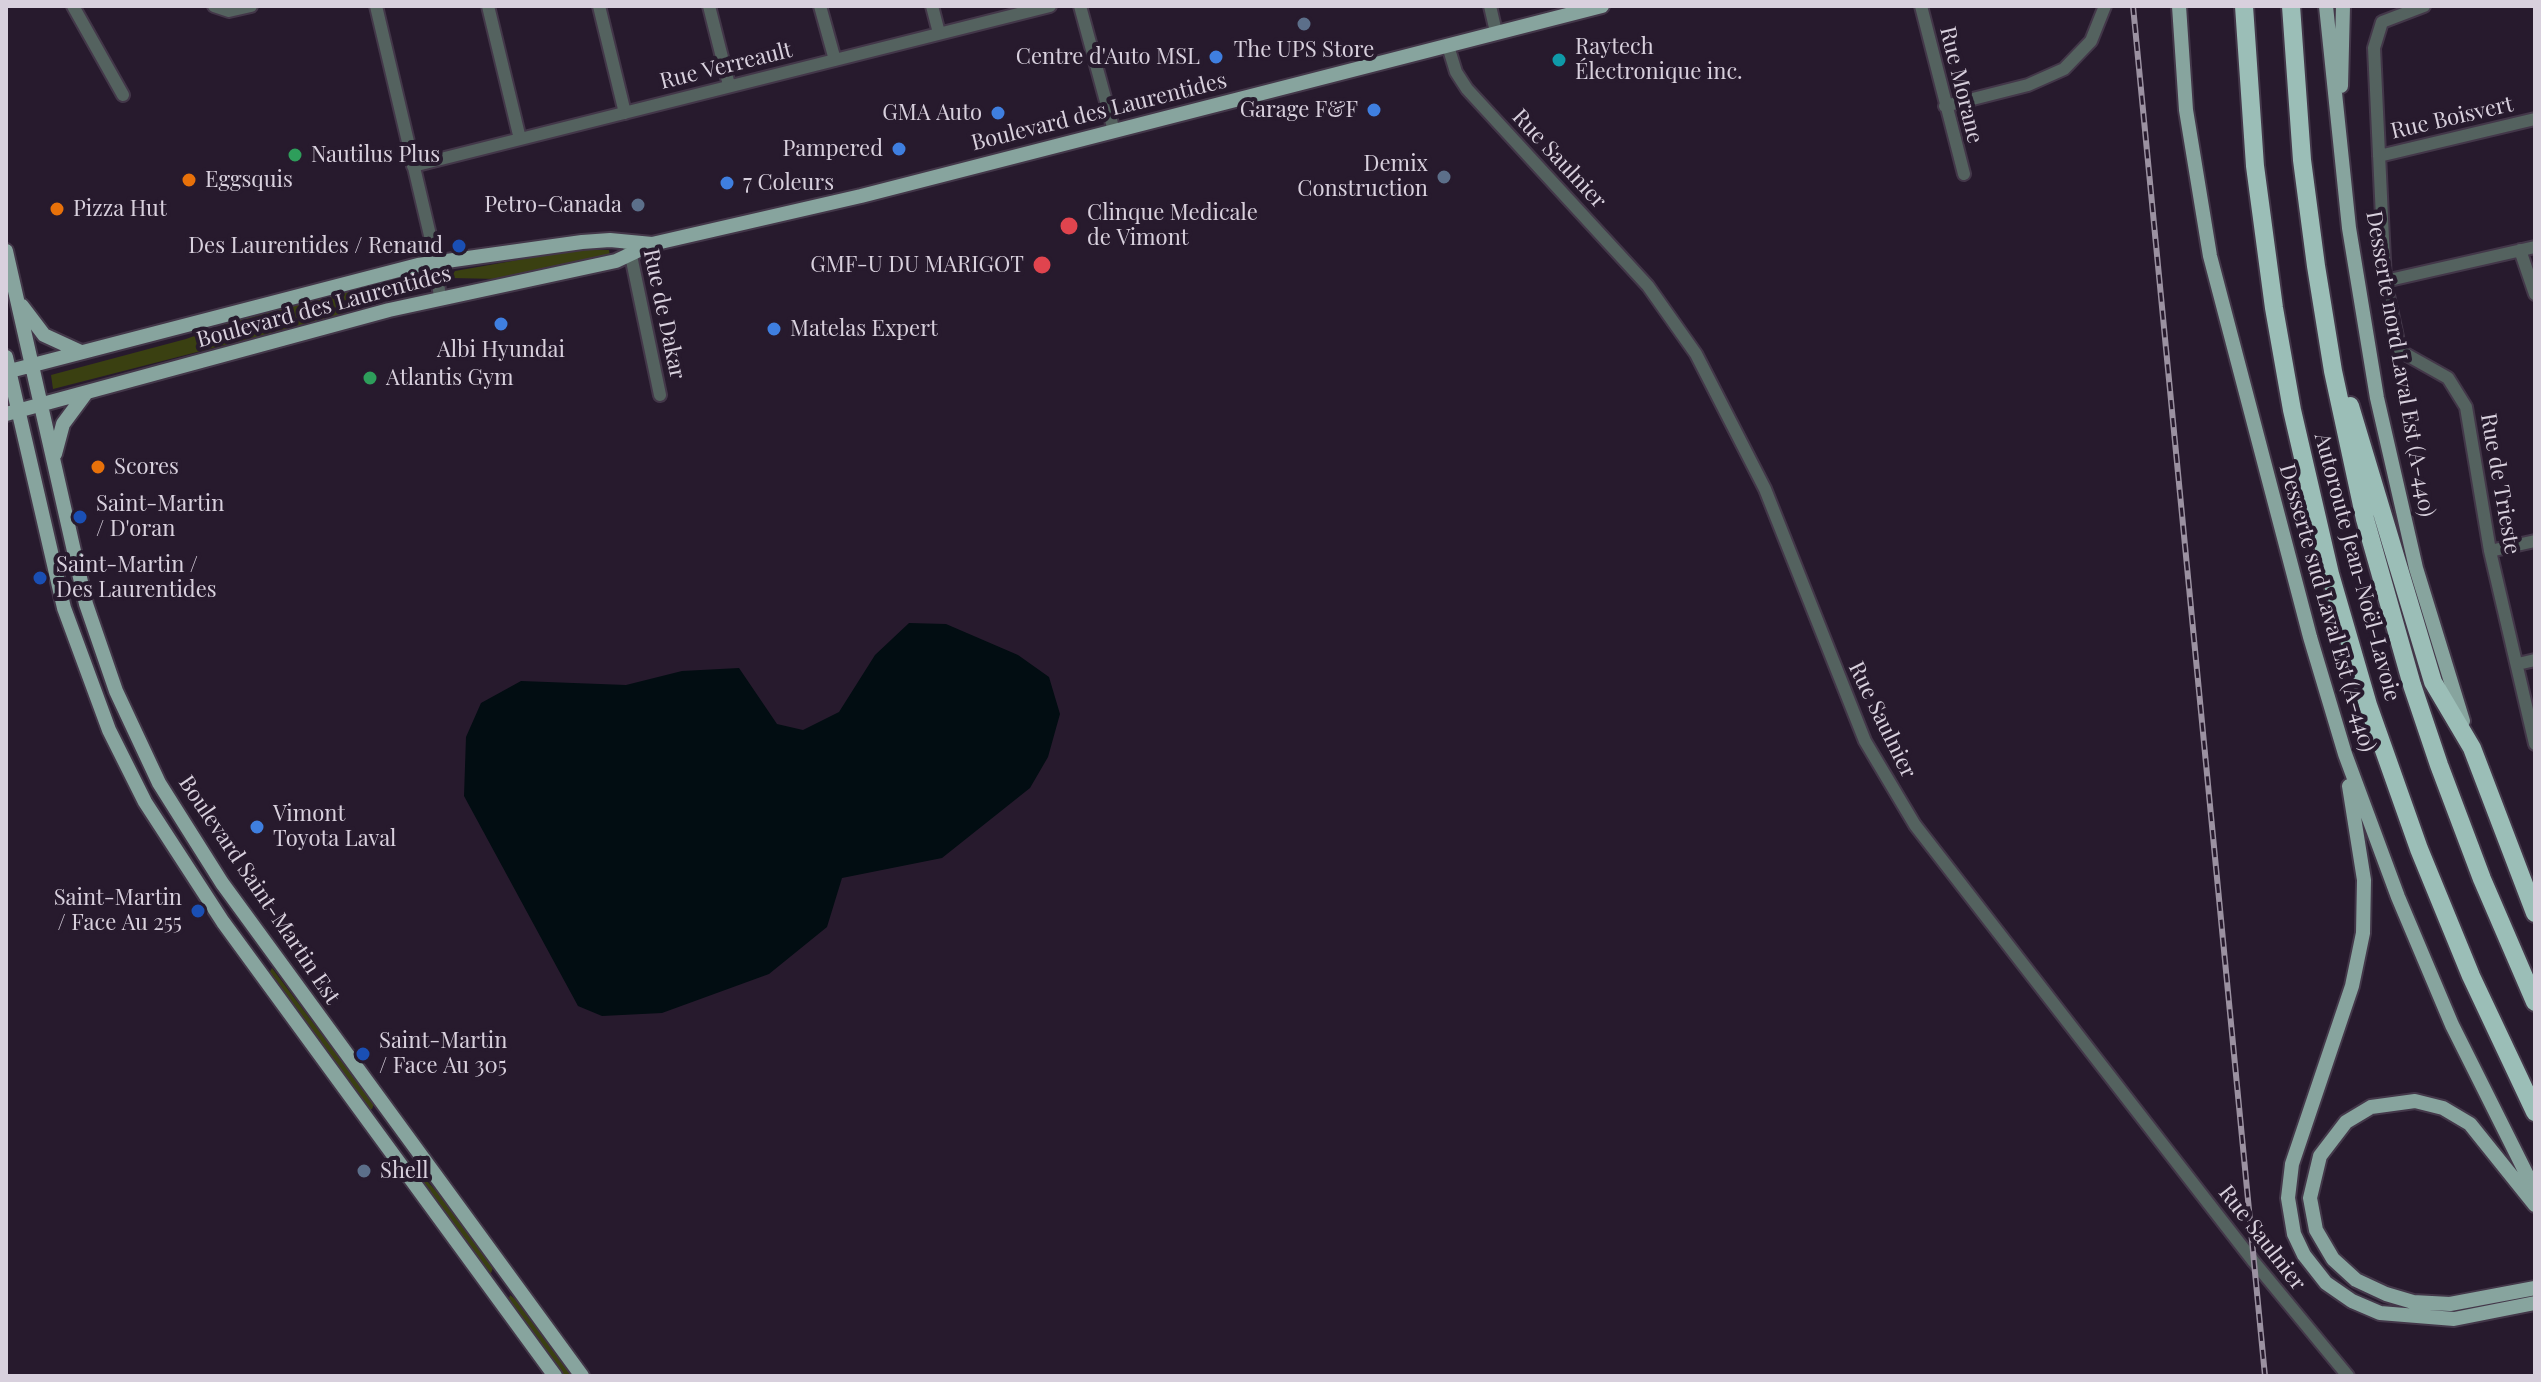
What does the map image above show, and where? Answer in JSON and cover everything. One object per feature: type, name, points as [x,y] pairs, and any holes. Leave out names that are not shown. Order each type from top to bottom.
[{"type":"highway","name":"Autoroute Jean-Noël-Lavoie","points":[[2244,6],[2254,150],[2272,295],[2292,410],[2330,574],[2368,705],[2423,862],[2482,1001],[2535,1112]]},
{"type":"highway","name":"Autoroute Jean-Noël-Lavoie","points":[[2291,6],[2302,160],[2322,311],[2357,485],[2412,685],[2482,879],[2535,1002]]},
{"type":"highway","points":[[2322,311],[2428,668],[2472,748]]},
{"type":"highway","name":"Desserte nord Laval Est (A-440)","points":[[2472,748],[2535,913]]},
{"type":"main road","name":"Boulevard des Laurentides","points":[[7,367],[31,365],[349,281],[435,262],[548,245],[629,248],[776,217],[1602,6]]},
{"type":"main road","name":"Desserte sud Laval Est (A-440)","points":[[2179,6],[2188,131],[2213,271],[2291,571],[2345,754],[2389,875],[2441,999],[2535,1191]]},
{"type":"main road","points":[[2326,6],[2339,139]]},
{"type":"main road","points":[[2339,139],[2343,6]]},
{"type":"main road","name":"Desserte nord Laval Est (A-440)","points":[[2339,139],[2355,271],[2388,453],[2431,622],[2472,748]]},
{"type":"main road","name":"Boulevard des Laurentides","points":[[12,413],[440,297],[616,261],[629,248]]},
{"type":"main road","name":"Boulevard Saint-Martin Est","points":[[6,251],[91,620],[116,691],[159,783],[222,883],[582,1376]]},
{"type":"main road","points":[[17,299],[44,335],[81,352]]},
{"type":"main road","name":"Boulevard Saint-Martin Est","points":[[7,367],[12,413],[64,608],[100,709],[145,802],[223,922],[555,1376]]},
{"type":"main road","points":[[53,462],[61,428],[86,393]]},
{"type":"main road","points":[[2345,754],[2364,880],[2363,933],[2352,986],[2292,1164],[2288,1198],[2294,1234],[2310,1265],[2326,1283],[2352,1301],[2380,1313],[2454,1319],[2535,1303]]},
{"type":"main road","points":[[2535,1205],[2470,1124],[2443,1108],[2415,1101],[2380,1104],[2346,1122],[2320,1156],[2310,1198],[2316,1230],[2333,1259],[2356,1280],[2386,1294],[2413,1302],[2450,1304],[2535,1288]]},
{"type":"street","points":[[73,6],[123,95]]},
{"type":"street","points":[[214,6],[229,11],[251,6]]},
{"type":"street","points":[[376,6],[435,262],[440,297]]},
{"type":"street","points":[[488,6],[520,139]]},
{"type":"street","points":[[599,6],[625,113]]},
{"type":"street","points":[[709,6],[729,85]]},
{"type":"street","points":[[820,6],[835,60]]},
{"type":"street","points":[[932,6],[939,33]]},
{"type":"street","name":"Rue Verreault","points":[[413,166],[1050,6]]},
{"type":"street","points":[[1080,6],[1114,131]]},
{"type":"street","points":[[1490,6],[1496,32]]},
{"type":"street","name":"Rue Morane","points":[[1921,6],[1964,174]]},
{"type":"street","points":[[1945,106],[2037,82],[2064,69],[2091,41],[2105,6]]},
{"type":"street","name":"Rue de Trieste","points":[[2424,6],[2382,22],[2374,48],[2385,281],[2400,351],[2448,378],[2466,407],[2490,551],[2535,744]]},
{"type":"street","name":"Rue Saulnier","points":[[1448,46],[1456,72],[1467,89],[1648,286],[1696,354],[1765,489],[1865,741],[1915,825],[2254,1262],[2348,1376]]},
{"type":"street","name":"Rue Boisvert","points":[[2379,156],[2535,119]]},
{"type":"street","points":[[2385,281],[2535,247]]},
{"type":"street","name":"Rue de Dakar","points":[[629,248],[660,395]]},
{"type":"street","points":[[2520,250],[2535,294]]},
{"type":"street","points":[[2490,551],[2535,541]]},
{"type":"street","points":[[2518,664],[2535,660]]},
{"type":"green space","points":[[575,250],[609,250],[610,256],[498,279],[451,278],[455,271]]},
{"type":"green space","points":[[419,282],[422,287],[326,319],[53,389],[51,375],[186,339],[241,319],[372,285]]},
{"type":"green space","points":[[272,968],[374,1104],[372,1109],[269,973]]},
{"type":"green space","points":[[406,1158],[438,1193],[493,1268],[491,1273],[487,1273]]},
{"type":"green space","points":[[510,1295],[572,1376],[563,1376],[508,1302]]},
{"type":"shaded area","points":[[909,623],[946,624],[1018,655],[1049,677],[1060,714],[1048,757],[1030,788],[942,858],[842,878],[827,927],[769,974],[662,1013],[602,1016],[578,1006],[464,796],[466,737],[481,703],[521,681],[626,685],[682,671],[739,668],[777,724],[803,730],[839,712],[875,655]]},
{"type":"railway","points":[[2133,6],[2265,1376]]},
{"type":"place","name":"The UPS Store","points":[[1304,24]]},
{"type":"place","name":"Centre d'Auto MSL","points":[[1216,57]]},
{"type":"place","name":"Raytech Électronique inc.","points":[[1559,60]]},
{"type":"place","name":"Garage F&F","points":[[1374,110]]},
{"type":"place","name":"GMA Auto","points":[[998,113]]},
{"type":"place","name":"Pampered","points":[[899,149]]},
{"type":"place","name":"Nautilus Plus","points":[[295,155]]},
{"type":"place","name":"Demix Construction","points":[[1444,177]]},
{"type":"place","name":"Eggsquis","points":[[189,180]]},
{"type":"place","name":"7 Coleurs","points":[[727,183]]},
{"type":"place","name":"Petro-Canada","points":[[638,205]]},
{"type":"place","name":"Pizza Hut","points":[[57,209]]},
{"type":"place","name":"Clinque Medicale de Vimont","points":[[1069,226]]},
{"type":"place","name":"Des Laurentides / Renaud","points":[[459,246]]},
{"type":"place","name":"GMF-U DU MARIGOT","points":[[1042,265]]},
{"type":"place","name":"Albi Hyundai","points":[[501,324]]},
{"type":"place","name":"Matelas Expert","points":[[774,329]]},
{"type":"place","name":"Atlantis Gym","points":[[370,378]]},
{"type":"place","name":"Scores","points":[[98,467]]},
{"type":"place","name":"Saint-Martin / D'oran","points":[[80,517]]},
{"type":"place","name":"Saint-Martin / Des Laurentides","points":[[40,578]]},
{"type":"place","name":"Vimont Toyota Laval","points":[[257,827]]},
{"type":"place","name":"Saint-Martin / Face Au 255","points":[[198,911]]},
{"type":"place","name":"Saint-Martin / Face Au 305","points":[[363,1054]]},
{"type":"place","name":"Shell","points":[[364,1171]]}]
